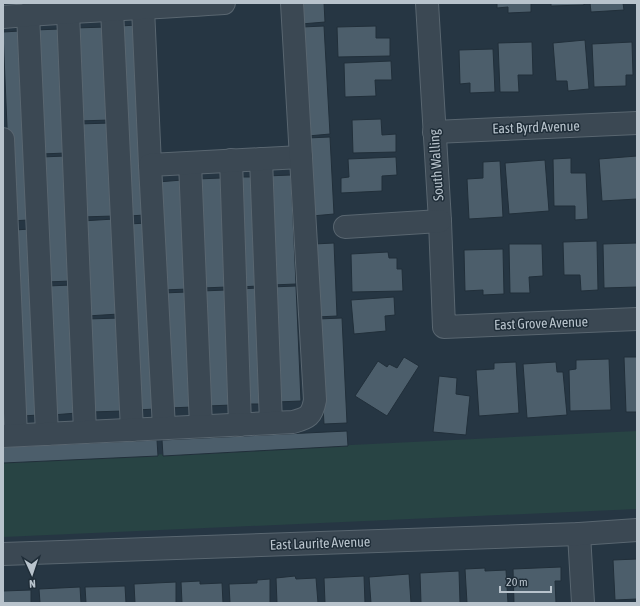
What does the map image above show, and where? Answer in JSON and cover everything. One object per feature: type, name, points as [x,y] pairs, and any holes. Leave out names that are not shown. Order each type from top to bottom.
[{"type":"street","points":[[3,16],[224,3]]},
{"type":"street","points":[[3,139],[9,435],[294,422],[306,418],[314,408],[316,400],[292,3]]},
{"type":"street","name":"South Walling","points":[[428,3],[444,326]]},
{"type":"street","points":[[143,8],[164,428]]},
{"type":"street","points":[[112,10],[132,430]]},
{"type":"street","points":[[68,12],[85,432]]},
{"type":"street","points":[[28,14],[47,434]]},
{"type":"street","name":"East Byrd Avenue","points":[[434,132],[637,123]]},
{"type":"street","points":[[150,165],[301,157]]},
{"type":"street","points":[[261,159],[271,423]]},
{"type":"street","points":[[231,160],[240,425]]},
{"type":"street","points":[[190,163],[201,426]]},
{"type":"street","points":[[346,227],[440,221]]},
{"type":"street","name":"East Grove Avenue","points":[[444,326],[637,319]]},
{"type":"street","name":"East Laurite Avenue","points":[[3,554],[579,534],[637,530]]},
{"type":"street","points":[[579,534],[583,603]]},
{"type":"green space","points":[[637,431],[637,509],[3,537],[3,462]]},
{"type":"building","points":[[300,3],[324,3],[325,22],[301,24]]},
{"type":"building","points":[[497,3],[531,3],[531,12],[508,13],[508,7],[497,8]]},
{"type":"building","points":[[551,3],[584,3],[584,5],[551,6]]},
{"type":"building","points":[[590,3],[623,3],[624,10],[591,12]]},
{"type":"building","points":[[137,25],[145,215],[129,216],[120,26]]},
{"type":"building","points":[[324,26],[330,134],[308,136],[302,27]]},
{"type":"building","points":[[376,26],[376,38],[390,38],[390,56],[338,57],[337,27]]},
{"type":"building","points":[[107,27],[110,120],[78,121],[74,28]]},
{"type":"building","points":[[60,29],[66,153],[41,154],[35,30]]},
{"type":"building","points":[[20,31],[28,220],[11,221],[3,32]]},
{"type":"building","points":[[585,40],[589,89],[568,91],[567,81],[556,81],[553,43]]},
{"type":"building","points":[[532,42],[533,75],[518,75],[519,92],[500,92],[498,43]]},
{"type":"building","points":[[632,42],[633,75],[626,75],[626,86],[594,87],[592,44]]},
{"type":"building","points":[[493,49],[495,92],[470,93],[470,83],[460,84],[459,50]]},
{"type":"building","points":[[391,61],[392,80],[375,80],[376,96],[345,97],[344,63]]},
{"type":"building","points":[[381,119],[382,135],[396,134],[396,152],[353,153],[352,120]]},
{"type":"building","points":[[111,123],[114,216],[81,217],[78,124]]},
{"type":"building","points":[[330,137],[334,214],[312,216],[307,138]]},
{"type":"building","points":[[66,156],[71,281],[46,282],[41,157]]},
{"type":"building","points":[[637,156],[637,199],[602,201],[599,159]]},
{"type":"building","points":[[396,157],[397,175],[382,176],[382,191],[341,193],[341,178],[349,177],[348,159]]},
{"type":"building","points":[[571,158],[571,173],[586,173],[588,219],[575,220],[575,206],[554,206],[553,159]]},
{"type":"building","points":[[545,160],[549,211],[509,214],[505,163]]},
{"type":"building","points":[[500,161],[503,217],[469,219],[467,179],[483,178],[483,162]]},
{"type":"building","points":[[291,175],[296,284],[272,285],[266,176]]},
{"type":"building","points":[[235,177],[253,177],[258,286],[240,287]]},
{"type":"building","points":[[221,178],[227,287],[202,288],[197,179]]},
{"type":"building","points":[[182,180],[188,289],[163,290],[158,182]]},
{"type":"building","points":[[114,219],[119,314],[87,316],[82,221]]},
{"type":"building","points":[[147,223],[155,409],[137,410],[129,224]]},
{"type":"building","points":[[31,229],[39,415],[22,416],[14,230]]},
{"type":"building","points":[[597,241],[598,290],[581,291],[580,275],[564,275],[563,242]]},
{"type":"building","points":[[334,243],[337,316],[317,317],[314,244]]},
{"type":"building","points":[[637,243],[637,287],[604,288],[603,244]]},
{"type":"building","points":[[509,244],[542,244],[543,276],[529,277],[530,293],[510,293]]},
{"type":"building","points":[[503,249],[504,294],[483,295],[483,290],[465,291],[464,250]]},
{"type":"building","points":[[388,252],[389,258],[397,258],[397,269],[402,269],[403,291],[352,292],[351,254]]},
{"type":"building","points":[[72,285],[77,413],[52,415],[47,286]]},
{"type":"building","points":[[296,286],[301,401],[277,402],[271,287]]},
{"type":"building","points":[[257,288],[263,404],[245,404],[240,289]]},
{"type":"building","points":[[226,290],[232,405],[207,406],[202,291]]},
{"type":"building","points":[[187,292],[193,407],[168,408],[163,293]]},
{"type":"building","points":[[394,297],[395,315],[385,316],[386,331],[354,334],[351,300]]},
{"type":"building","points":[[120,318],[123,411],[91,412],[87,319]]},
{"type":"building","points":[[342,318],[347,423],[324,424],[318,319]]},
{"type":"building","points":[[404,357],[419,366],[387,416],[355,396],[378,361],[387,367],[389,364],[397,368]]},
{"type":"building","points":[[624,357],[637,357],[637,412],[626,412]]},
{"type":"building","points":[[609,359],[611,410],[570,411],[569,370],[576,369],[576,360]]},
{"type":"building","points":[[516,362],[519,413],[479,416],[476,370],[494,369],[494,363]]},
{"type":"building","points":[[556,362],[557,372],[563,372],[567,415],[527,418],[523,364]]},
{"type":"building","points":[[439,376],[457,378],[456,394],[470,396],[466,435],[433,432]]},
{"type":"building","points":[[347,431],[348,446],[163,456],[162,440]]},
{"type":"building","points":[[157,440],[158,456],[3,463],[3,447]]},
{"type":"building","points":[[637,559],[637,599],[615,600],[613,560]]},
{"type":"building","points":[[561,567],[561,581],[555,581],[556,603],[514,603],[513,569]]},
{"type":"building","points":[[485,568],[485,571],[506,570],[508,603],[467,603],[465,569]]},
{"type":"building","points":[[459,571],[460,603],[421,603],[420,573]]},
{"type":"building","points":[[409,574],[411,603],[371,603],[369,577]]},
{"type":"building","points":[[295,576],[296,579],[316,578],[318,603],[277,603],[276,578]]},
{"type":"building","points":[[364,576],[365,603],[325,603],[324,578]]},
{"type":"building","points":[[270,579],[270,603],[230,603],[229,584],[257,583],[257,580]]},
{"type":"building","points":[[200,581],[200,584],[222,583],[223,603],[182,603],[181,582]]},
{"type":"building","points":[[176,582],[176,603],[135,603],[134,584]]},
{"type":"building","points":[[125,586],[126,603],[86,603],[85,587]]},
{"type":"building","points":[[80,587],[81,603],[40,603],[39,589]]},
{"type":"building","points":[[31,590],[31,603],[3,603],[3,591]]}]
